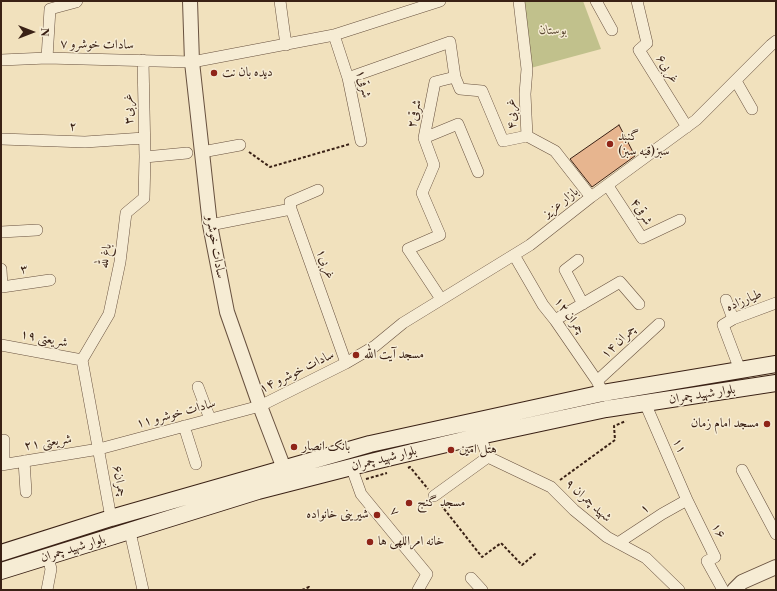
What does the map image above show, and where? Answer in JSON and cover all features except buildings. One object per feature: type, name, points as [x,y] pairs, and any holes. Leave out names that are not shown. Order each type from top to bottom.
[{"type":"main road","name":"بلوار شهید چمران","points":[[1,571],[251,494],[287,476],[370,444],[600,387],[740,370],[776,364]]},
{"type":"main road","name":"بلوار شهید چمران","points":[[1,553],[111,518],[287,476],[351,466],[606,409],[776,383]]},
{"type":"main road","points":[[600,387],[606,409]]},
{"type":"street","points":[[47,58],[50,9],[77,1]]},
{"type":"street","name":"سادات خوشرو","points":[[190,1],[192,62],[210,225],[227,312],[260,406],[287,476]]},
{"type":"street","points":[[280,1],[286,45]]},
{"type":"street","name":"سادات خوشرو ۷","points":[[1,60],[47,58],[192,62],[334,35],[440,1]]},
{"type":"street","name":"غربی۴","points":[[519,1],[527,69],[525,94],[527,136],[555,151],[591,197]]},
{"type":"street","points":[[596,1],[612,30]]},
{"type":"street","name":"غربی۶","points":[[637,1],[647,43],[639,50],[687,127]]},
{"type":"street","name":"شرقی۱","points":[[334,35],[348,78],[361,140]]},
{"type":"street","name":"بازار عزیز","points":[[346,363],[375,346],[403,323],[530,245],[591,197],[696,120],[776,41]]},
{"type":"street","points":[[348,78],[450,42],[455,77],[460,89],[482,91],[503,141],[527,136]]},
{"type":"street","name":"غربی۳","points":[[143,60],[145,157]]},
{"type":"street","name":"شرقی۲","points":[[441,299],[408,250],[440,235],[422,193],[434,165],[424,138],[435,82],[455,77]]},
{"type":"street","points":[[736,81],[752,109]]},
{"type":"street","points":[[424,138],[458,124],[478,172]]},
{"type":"street","name":"۲","points":[[1,139],[85,142],[144,138]]},
{"type":"street","points":[[202,152],[240,145]]},
{"type":"street","points":[[145,157],[187,153]]},
{"type":"street","name":"باغ لله","points":[[82,360],[108,314],[120,262],[126,213],[144,198],[145,157]]},
{"type":"street","name":"شرقی۴","points":[[608,186],[642,238],[680,220]]},
{"type":"street","points":[[210,225],[291,209],[290,202],[318,190]]},
{"type":"street","name":"غربی۱","points":[[291,209],[346,363]]},
{"type":"street","points":[[1,232],[37,230]]},
{"type":"street","name":"چمران ۱۲","points":[[514,255],[543,305],[555,320],[600,387]]},
{"type":"street","points":[[578,260],[565,270],[583,304]]},
{"type":"street","name":"۳","points":[[1,269],[1,287],[50,280]]},
{"type":"street","points":[[555,320],[620,282],[639,304]]},
{"type":"street","points":[[726,300],[733,318]]},
{"type":"street","name":"طیارزاده","points":[[740,370],[723,325],[733,318],[776,303]]},
{"type":"street","name":"چمران ۱۴","points":[[600,387],[659,324]]},
{"type":"street","name":"شریعتی ۱۹","points":[[1,345],[82,360]]},
{"type":"street","points":[[82,360],[99,448]]},
{"type":"street","name":"سادات خوشرو ۱۴","points":[[260,406],[346,363]]},
{"type":"street","points":[[198,387],[210,419]]},
{"type":"street","name":"۱۱","points":[[645,403],[687,500]]},
{"type":"street","name":"سادات خوشرو ۱۱","points":[[99,448],[260,406]]},
{"type":"street","points":[[184,426],[196,464]]},
{"type":"street","points":[[434,496],[488,457],[480,436]]},
{"type":"street","points":[[3,464],[4,440]]},
{"type":"street","name":"شریعتی ۲۱","points":[[3,464],[99,448]]},
{"type":"street","name":"چمران۶","points":[[99,448],[111,518]]},
{"type":"street","name":"شهید چمران ۹","points":[[488,457],[551,487],[574,510],[607,537],[646,558],[679,590]]},
{"type":"street","points":[[24,461],[26,492]]},
{"type":"street","name":"۷","points":[[351,466],[361,494],[427,574],[418,590]]},
{"type":"street","points":[[742,470],[776,534]]},
{"type":"street","name":"۱","points":[[618,543],[662,514],[687,500]]},
{"type":"street","name":"۱۶","points":[[687,500],[715,557],[707,561],[723,590]]},
{"type":"street","points":[[130,532],[143,590]]},
{"type":"street","points":[[47,590],[51,569],[48,557]]},
{"type":"street","points":[[734,590],[742,582],[776,567]]},
{"type":"street","points":[[472,578],[482,590]]},
{"type":"path","points":[[240,145],[270,167],[361,140]]},
{"type":"path","points":[[551,487],[614,440],[614,426],[626,421]]},
{"type":"path","points":[[434,496],[482,557],[501,543],[522,565],[536,553]]},
{"type":"path","points":[[302,590],[310,587],[310,590]]},
{"type":"green space","name":"بوستان","points":[[519,1],[583,1],[601,49],[527,69]]},
{"type":"place","name":"دیده بان نت","points":[[214,73]]},
{"type":"place","name":"گنبد سبز(قبه سبز)","points":[[610,144]]},
{"type":"place","name":"مسجد آیت الله","points":[[356,355]]},
{"type":"place","name":"مسجد امام زمان","points":[[767,424]]},
{"type":"place","name":"بانک انصار","points":[[294,447]]},
{"type":"place","name":"هتل امین","points":[[451,450]]},
{"type":"place","name":"مسجد گنج","points":[[409,503]]},
{"type":"place","name":"شیرینی خانواده","points":[[377,515]]},
{"type":"place","name":"خانه امراللهی ها","points":[[370,542]]}]
